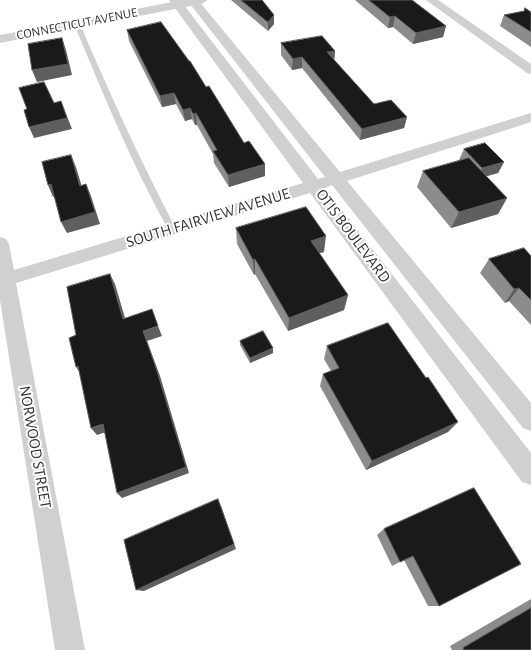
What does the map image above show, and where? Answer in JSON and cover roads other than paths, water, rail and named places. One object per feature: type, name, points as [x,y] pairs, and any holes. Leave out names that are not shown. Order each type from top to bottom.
[{"type":"street","points":[[432,0],[531,70]]},
{"type":"street","name":"CONNECTICUT AVENUE","points":[[0,39],[187,1]]},
{"type":"street","name":"OTIS BOULEVARD","points":[[187,1],[336,178],[531,420]]},
{"type":"street","name":"OTIS BOULEVARD","points":[[187,1],[314,186],[531,473]]},
{"type":"street","name":"SOUTH FAIRVIEW AVENUE","points":[[3,280],[314,186],[531,117]]},
{"type":"street","name":"NORWOOD STREET","points":[[0,244],[3,280],[70,650]]},
{"type":"lane","points":[[77,24],[108,98],[149,185],[172,229]]}]
